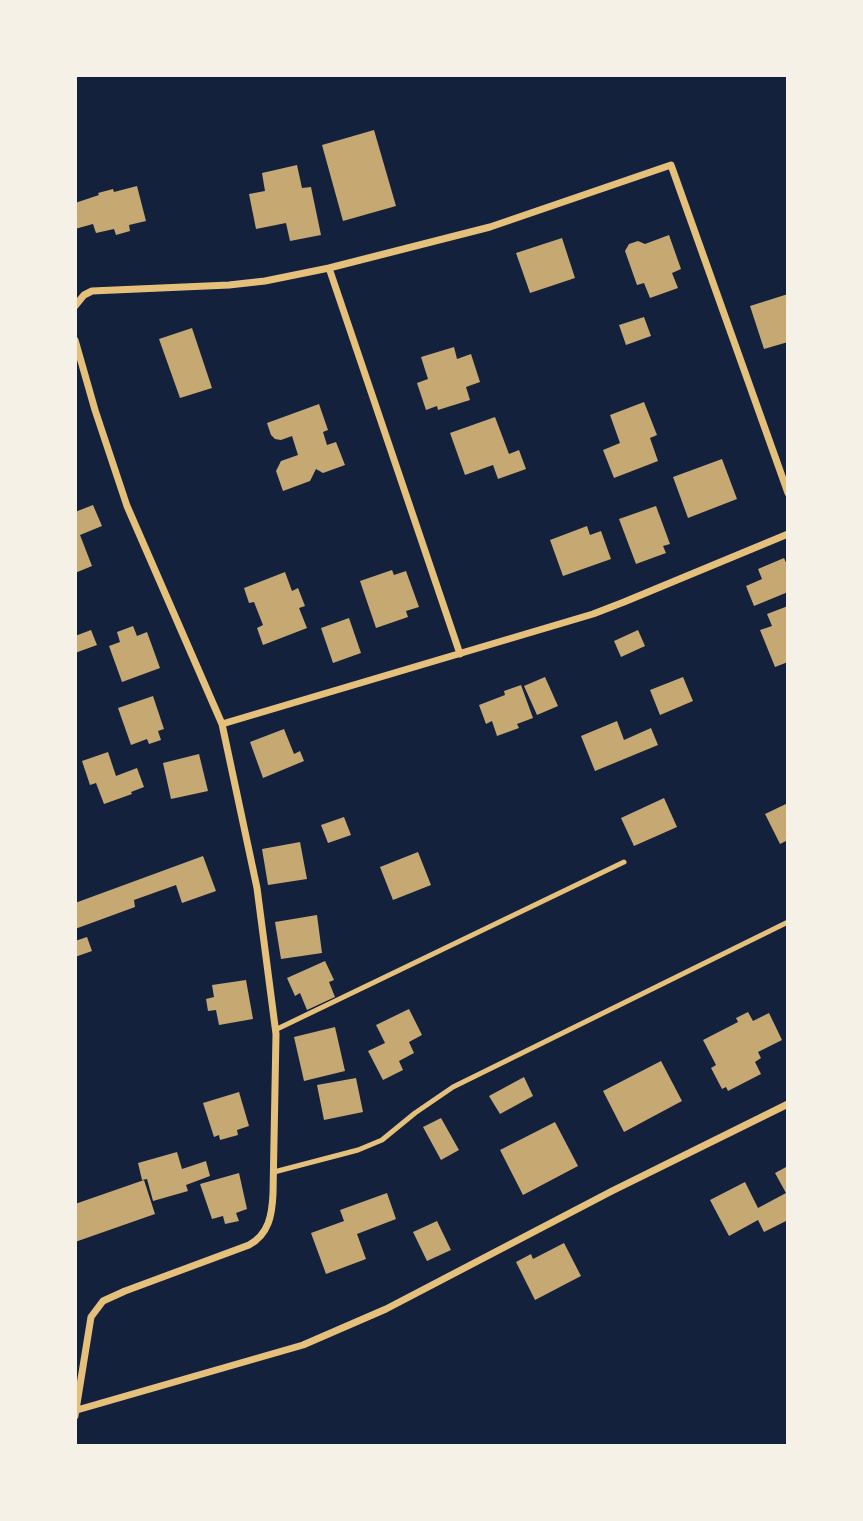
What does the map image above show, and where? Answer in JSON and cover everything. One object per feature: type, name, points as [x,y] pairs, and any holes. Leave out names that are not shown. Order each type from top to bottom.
[{"type":"street","points":[[75,306],[83,295],[92,291],[229,285],[265,281],[328,268],[490,227],[671,165],[788,493]]},
{"type":"street","points":[[328,268],[460,654]]},
{"type":"street","points":[[75,340],[127,506],[222,724],[257,888],[275,1030],[274,1172],[272,1208],[267,1230],[249,1245],[103,1301],[91,1317],[76,1413],[315,1340],[386,1309],[612,1191],[788,1104]]},
{"type":"street","points":[[222,724],[593,614],[788,534]]},
{"type":"lane","points":[[275,1030],[624,862]]},
{"type":"lane","points":[[274,1172],[358,1150],[382,1140],[453,1087],[788,922]]},
{"type":"building","points":[[374,130],[396,206],[343,221],[322,145]]},
{"type":"building","points":[[297,165],[302,188],[311,187],[321,235],[290,241],[286,223],[256,229],[249,194],[265,191],[262,173]]},
{"type":"building","points":[[137,186],[146,221],[129,225],[130,231],[116,235],[114,229],[96,233],[93,224],[75,229],[75,203],[99,195],[98,193]]},
{"type":"building","points":[[669,235],[681,269],[672,273],[678,288],[650,298],[644,283],[637,285],[625,251],[629,244],[638,241],[645,244]]},
{"type":"building","points":[[562,238],[575,278],[530,293],[516,253]]},
{"type":"building","points":[[788,294],[788,342],[764,349],[750,306]]},
{"type":"building","points":[[644,317],[651,336],[626,345],[619,325]]},
{"type":"building","points":[[192,328],[212,388],[180,398],[159,339]]},
{"type":"building","points":[[454,347],[457,359],[471,354],[480,382],[466,387],[470,400],[438,410],[437,406],[426,410],[417,383],[428,379],[421,357]]},
{"type":"building","points":[[644,402],[657,435],[650,438],[658,461],[614,478],[603,450],[620,443],[610,415]]},
{"type":"building","points":[[319,404],[328,430],[323,432],[327,445],[336,442],[345,465],[323,473],[316,469],[310,481],[283,491],[276,471],[281,461],[298,455],[292,436],[275,439],[267,423]]},
{"type":"building","points":[[495,417],[509,454],[519,450],[526,469],[498,479],[493,465],[465,475],[450,433]]},
{"type":"building","points":[[722,459],[737,499],[688,518],[673,477]]},
{"type":"building","points":[[93,505],[102,526],[80,535],[92,566],[75,573],[75,512]]},
{"type":"building","points":[[656,506],[670,544],[663,546],[666,553],[636,564],[619,519]]},
{"type":"building","points":[[587,526],[590,535],[601,531],[611,559],[563,576],[550,540]]},
{"type":"building","points":[[784,558],[788,567],[788,592],[754,606],[746,586],[762,579],[758,569]]},
{"type":"building","points":[[392,570],[394,575],[406,571],[419,607],[406,611],[408,617],[376,628],[360,581]]},
{"type":"building","points":[[285,572],[292,591],[298,588],[305,606],[299,608],[307,628],[263,645],[257,628],[263,625],[254,602],[249,603],[244,588]]},
{"type":"building","points":[[788,606],[788,662],[775,667],[760,630],[772,626],[767,614]]},
{"type":"building","points":[[349,618],[361,653],[333,663],[321,628]]},
{"type":"building","points":[[133,626],[137,636],[147,632],[160,668],[122,682],[109,646],[120,642],[117,632]]},
{"type":"building","points":[[91,630],[97,645],[75,653],[75,636]]},
{"type":"building","points":[[638,630],[645,646],[621,657],[614,641]]},
{"type":"building","points":[[545,677],[558,706],[537,715],[524,686]]},
{"type":"building","points":[[683,677],[693,701],[660,715],[650,690]]},
{"type":"building","points":[[521,685],[533,718],[517,724],[519,728],[497,736],[492,721],[486,724],[479,705],[505,695],[504,691]]},
{"type":"building","points":[[153,696],[164,729],[158,731],[161,740],[149,744],[147,739],[131,745],[118,708]]},
{"type":"building","points":[[617,721],[624,740],[651,728],[658,745],[595,771],[581,736]]},
{"type":"building","points":[[284,729],[294,754],[300,751],[304,761],[263,778],[250,742]]},
{"type":"building","points":[[108,752],[116,776],[137,768],[144,787],[104,804],[96,783],[90,785],[82,761]]},
{"type":"building","points":[[199,754],[208,791],[171,799],[163,763]]},
{"type":"building","points":[[664,798],[677,827],[634,846],[621,818]]},
{"type":"building","points":[[788,803],[788,840],[780,844],[765,814]]},
{"type":"building","points":[[344,817],[351,835],[328,843],[321,825]]},
{"type":"building","points":[[300,842],[307,879],[268,885],[262,849]]},
{"type":"building","points":[[418,852],[431,885],[393,900],[380,867]]},
{"type":"building","points":[[203,856],[216,891],[182,903],[176,885],[134,900],[135,907],[75,929],[75,903]]},
{"type":"building","points":[[317,915],[322,953],[281,959],[275,922]]},
{"type":"building","points":[[87,937],[92,951],[75,957],[75,941]]},
{"type":"building","points":[[325,961],[334,980],[329,982],[335,997],[307,1010],[300,993],[295,996],[287,978]]},
{"type":"building","points":[[246,980],[253,1019],[219,1025],[216,1010],[208,1011],[206,999],[214,997],[212,985]]},
{"type":"building","points":[[409,1009],[422,1035],[409,1042],[414,1053],[399,1061],[403,1070],[383,1080],[368,1051],[385,1043],[376,1025]]},
{"type":"building","points":[[748,1012],[753,1021],[769,1013],[782,1040],[758,1052],[761,1058],[755,1062],[761,1074],[728,1091],[726,1087],[722,1089],[711,1068],[716,1065],[703,1040],[738,1022],[736,1018]]},
{"type":"building","points":[[335,1027],[345,1071],[304,1081],[294,1037]]},
{"type":"building","points":[[661,1061],[682,1101],[624,1132],[603,1091]]},
{"type":"building","points":[[524,1077],[533,1096],[500,1114],[489,1096]]},
{"type":"building","points":[[356,1078],[363,1112],[324,1120],[317,1085]]},
{"type":"building","points":[[239,1092],[249,1126],[237,1130],[238,1135],[220,1140],[219,1135],[214,1137],[203,1103]]},
{"type":"building","points":[[441,1118],[459,1150],[441,1160],[423,1127]]},
{"type":"building","points":[[555,1122],[578,1166],[523,1195],[500,1150]]},
{"type":"building","points":[[177,1152],[182,1169],[206,1161],[210,1176],[186,1185],[188,1191],[153,1201],[147,1179],[142,1180],[138,1163]]},
{"type":"building","points":[[788,1166],[788,1220],[764,1232],[758,1220],[729,1236],[710,1200],[745,1182],[758,1208],[786,1193],[775,1173]]},
{"type":"building","points":[[239,1173],[247,1209],[236,1213],[239,1221],[225,1224],[223,1216],[212,1219],[200,1184]]},
{"type":"building","points":[[144,1180],[155,1214],[75,1242],[75,1204]]},
{"type":"building","points":[[387,1193],[396,1219],[357,1234],[366,1259],[326,1274],[311,1233],[344,1221],[340,1210]]},
{"type":"building","points":[[437,1221],[451,1250],[427,1261],[413,1232]]},
{"type":"building","points":[[564,1243],[581,1276],[535,1300],[516,1262],[531,1254],[533,1259]]}]
